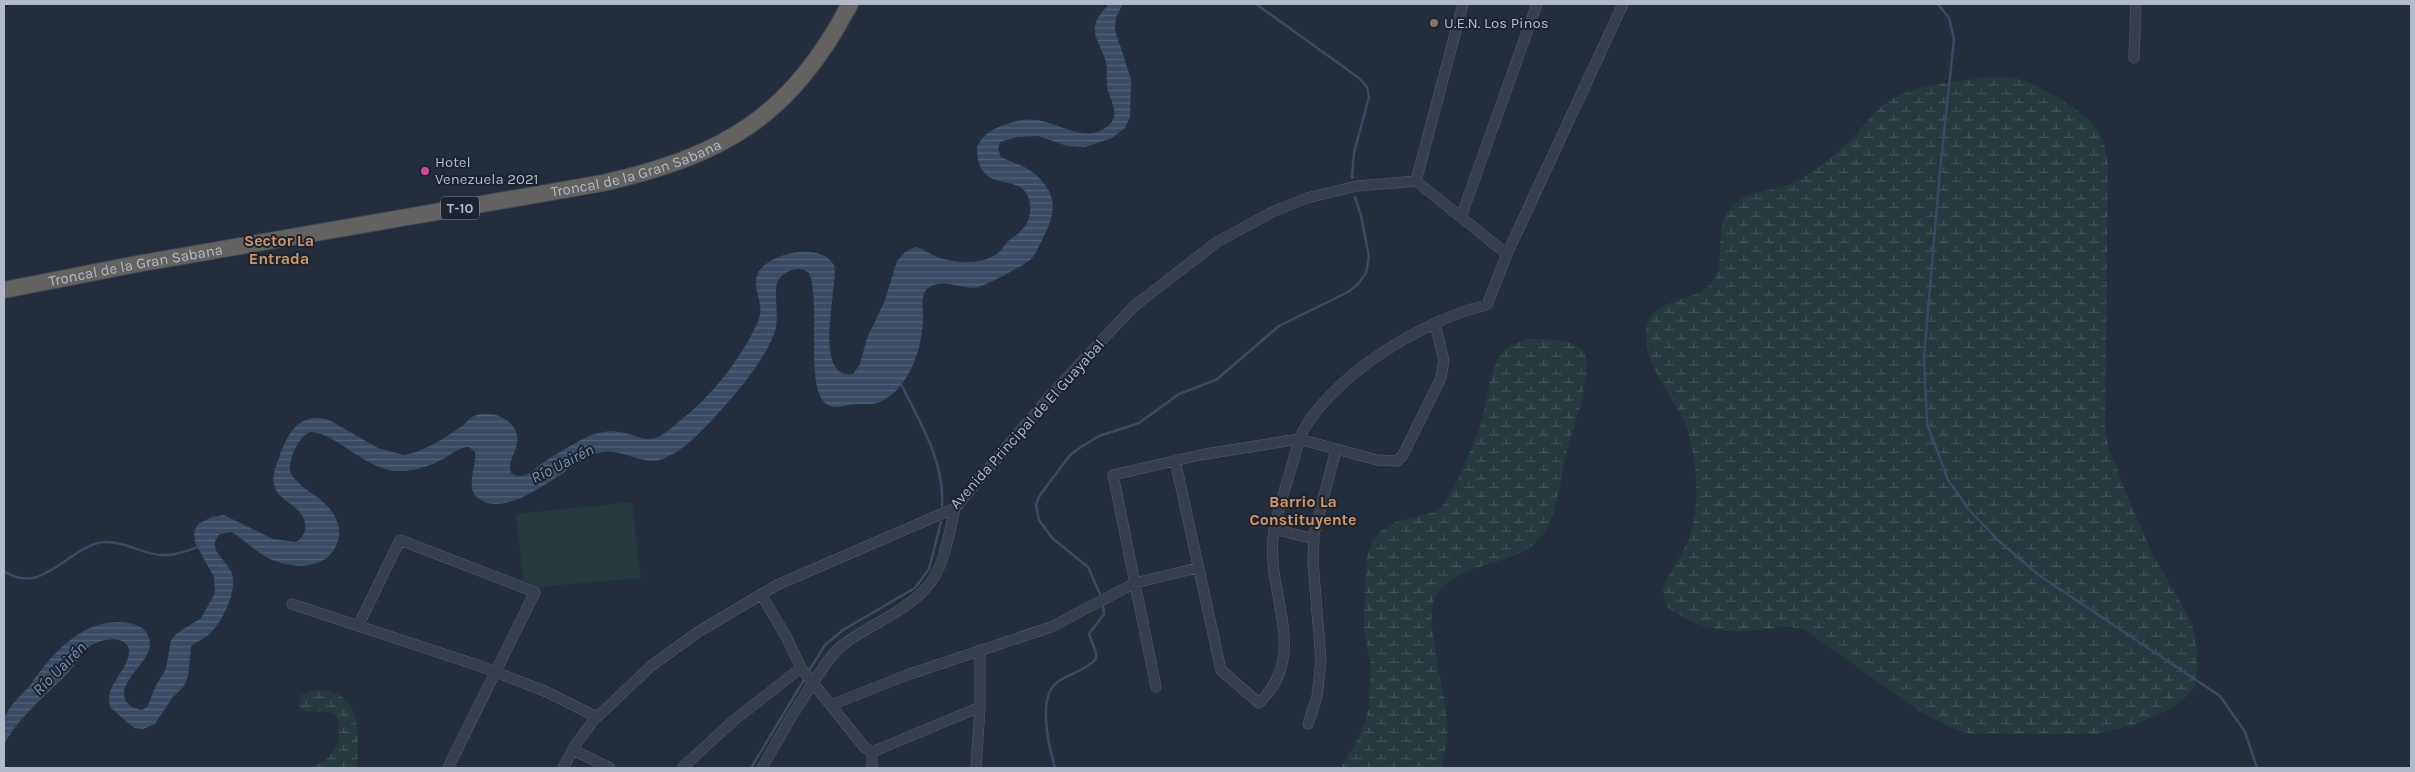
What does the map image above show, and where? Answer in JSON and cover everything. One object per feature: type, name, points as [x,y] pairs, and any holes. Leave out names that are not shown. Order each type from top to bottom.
[{"type":"highway","name":"Troncal de la Gran Sabana","points":[[4,290],[176,257],[603,184],[668,166],[700,154],[733,138],[782,100],[804,74],[850,4]]},
{"type":"street","points":[[1463,4],[1416,181],[1507,254]]},
{"type":"street","points":[[1461,217],[1538,4]]},
{"type":"street","points":[[1175,460],[1197,568],[1221,670],[1259,702],[1277,681],[1284,646],[1273,550],[1274,529],[1293,468],[1299,439],[1314,413],[1339,385],[1368,363],[1435,324],[1487,305],[1507,254],[1623,4]]},
{"type":"street","points":[[2134,58],[2136,4]]},
{"type":"street","name":"Avenida Principal de El Guayabal","points":[[563,768],[584,732],[597,717],[663,657],[716,620],[808,570],[955,508],[1049,397],[1126,314],[1195,258],[1248,224],[1306,198],[1357,186],[1416,181]]},
{"type":"street","points":[[1156,686],[1113,475],[1175,460],[1260,444],[1299,439],[1387,462],[1397,461],[1401,458],[1441,378],[1444,362],[1435,324]]},
{"type":"street","points":[[1308,724],[1316,697],[1321,661],[1313,562],[1314,539],[1336,450]]},
{"type":"street","points":[[762,768],[781,733],[830,658],[848,641],[907,606],[928,589],[935,579],[944,554],[955,508]]},
{"type":"street","points":[[1274,529],[1314,539]]},
{"type":"street","points":[[358,626],[400,540],[535,592],[448,768]]},
{"type":"street","points":[[831,705],[908,675],[1063,622],[1109,595],[1135,583],[1197,568]]},
{"type":"street","points":[[761,594],[787,638],[801,668],[864,748],[872,752],[980,708]]},
{"type":"street","points":[[292,604],[495,672],[546,692],[597,717]]},
{"type":"street","points":[[976,768],[980,708],[980,650]]},
{"type":"street","points":[[682,768],[734,721],[801,668]]},
{"type":"street","points":[[573,750],[610,768]]},
{"type":"street","points":[[872,752],[872,768]]},
{"type":"green space","points":[[1987,77],[2018,79],[2062,100],[2093,124],[2106,149],[2108,161],[2105,432],[2109,449],[2134,512],[2154,557],[2191,621],[2196,638],[2197,671],[2195,686],[2185,698],[2170,709],[2136,724],[2098,734],[1972,734],[1954,729],[1922,713],[1805,630],[1787,627],[1746,631],[1710,628],[1689,620],[1667,607],[1662,589],[1690,536],[1695,515],[1696,484],[1693,452],[1685,423],[1656,373],[1648,352],[1646,332],[1649,321],[1654,313],[1662,307],[1701,292],[1715,279],[1720,260],[1722,227],[1725,217],[1730,208],[1743,197],[1784,186],[1807,175],[1844,146],[1876,112],[1897,96],[1935,85]]},
{"type":"green space","points":[[1527,339],[1558,340],[1574,344],[1584,353],[1586,362],[1581,404],[1550,522],[1539,539],[1526,550],[1454,578],[1443,587],[1434,600],[1432,609],[1433,638],[1447,722],[1442,768],[1341,768],[1361,733],[1369,708],[1371,665],[1364,631],[1364,613],[1367,557],[1372,541],[1378,533],[1393,523],[1438,511],[1444,504],[1457,482],[1481,425],[1492,373],[1499,356],[1511,345]]},
{"type":"green space","points":[[632,502],[641,578],[538,587],[523,580],[516,514]]},
{"type":"green space","points":[[317,689],[338,694],[345,699],[354,714],[358,734],[356,768],[306,768],[325,761],[330,756],[335,747],[339,730],[338,721],[329,712],[302,710],[298,706],[301,695]]},
{"type":"water","name":"Río Uairén","points":[[1108,4],[1123,4],[1116,17],[1115,30],[1131,79],[1130,117],[1125,128],[1112,138],[1085,147],[1067,146],[1038,136],[1017,137],[1000,142],[998,149],[1001,157],[1031,171],[1048,189],[1051,196],[1052,212],[1047,229],[1032,258],[998,278],[979,287],[972,288],[939,284],[927,289],[923,299],[922,330],[917,355],[907,377],[890,396],[875,404],[854,404],[835,407],[828,405],[821,397],[816,383],[814,365],[813,286],[809,273],[798,269],[789,271],[777,283],[775,331],[766,351],[751,373],[701,432],[688,444],[665,458],[648,461],[613,452],[595,454],[522,497],[506,503],[492,504],[479,499],[472,489],[475,452],[469,447],[460,449],[428,466],[410,471],[397,471],[373,464],[329,438],[319,433],[310,432],[301,439],[295,449],[290,472],[301,485],[328,507],[337,522],[339,529],[338,541],[327,558],[311,565],[301,566],[283,563],[266,557],[232,532],[220,534],[215,545],[219,556],[231,571],[233,577],[230,601],[213,631],[191,647],[188,676],[184,686],[172,698],[155,724],[143,729],[134,728],[111,708],[109,700],[110,691],[129,654],[125,643],[116,639],[110,639],[90,646],[68,673],[26,715],[4,744],[4,721],[11,706],[63,646],[82,632],[102,624],[110,622],[129,623],[137,625],[146,632],[150,640],[149,648],[146,656],[130,678],[124,697],[132,707],[142,710],[148,706],[155,687],[166,669],[171,640],[176,634],[201,618],[215,593],[214,577],[195,543],[194,531],[198,524],[212,517],[224,515],[273,539],[296,542],[304,534],[305,523],[303,517],[280,496],[274,485],[274,475],[286,440],[296,426],[303,421],[319,418],[329,420],[378,448],[404,455],[434,444],[474,416],[492,414],[509,422],[516,432],[517,443],[510,468],[511,473],[520,476],[530,473],[550,458],[597,433],[614,431],[649,439],[660,436],[692,411],[714,389],[751,336],[760,315],[760,304],[756,287],[759,271],[775,259],[796,252],[818,254],[827,258],[834,265],[835,276],[830,347],[833,362],[840,372],[853,374],[860,364],[867,338],[884,303],[897,261],[905,252],[916,247],[951,261],[980,261],[999,252],[1026,224],[1030,215],[1030,204],[1026,193],[1020,187],[992,179],[985,173],[979,163],[977,147],[989,132],[1022,120],[1037,120],[1073,131],[1092,133],[1101,131],[1113,121],[1114,111],[1107,86],[1106,62],[1096,39],[1095,30],[1097,20]]},
{"type":"waterway","points":[[1256,4],[1359,78],[1367,87],[1369,97],[1354,153],[1352,178]]},
{"type":"waterway","points":[[1938,4],[1949,18],[1954,39],[1940,171],[1924,357],[1927,423],[1948,480],[1970,511],[2000,542],[2040,576],[2220,696],[2245,732],[2257,768]]},
{"type":"waterway","points":[[1100,594],[1088,567],[1052,538],[1039,520],[1036,505],[1040,495],[1070,455],[1081,447],[1099,436],[1139,423],[1179,394],[1216,380],[1279,326],[1348,292],[1358,284],[1366,273],[1369,257],[1361,216],[1355,197]]},
{"type":"waterway","points":[[901,384],[930,443],[940,474],[942,506]]},
{"type":"waterway","points":[[810,669],[825,645],[843,630],[915,588],[929,569],[941,522]]},
{"type":"waterway","points":[[4,571],[18,578],[31,578],[44,574],[92,545],[105,542],[119,543],[161,555],[175,554],[198,547]]},
{"type":"waterway","points":[[1055,768],[1046,722],[1048,698],[1052,688],[1059,681],[1088,666],[1096,659],[1096,653],[1089,634],[1104,614],[1103,606]]},
{"type":"waterway","points":[[751,768],[804,680]]},
{"type":"place","name":"U.E.N. Los Pinos","points":[[1434,23]]},
{"type":"place","name":"Hotel Venezuela 2021","points":[[425,171]]},
{"type":"district","name":"Sector La Entrada","points":[[279,249]]},
{"type":"district","name":"Barrio La Constituyente","points":[[1303,510]]}]
